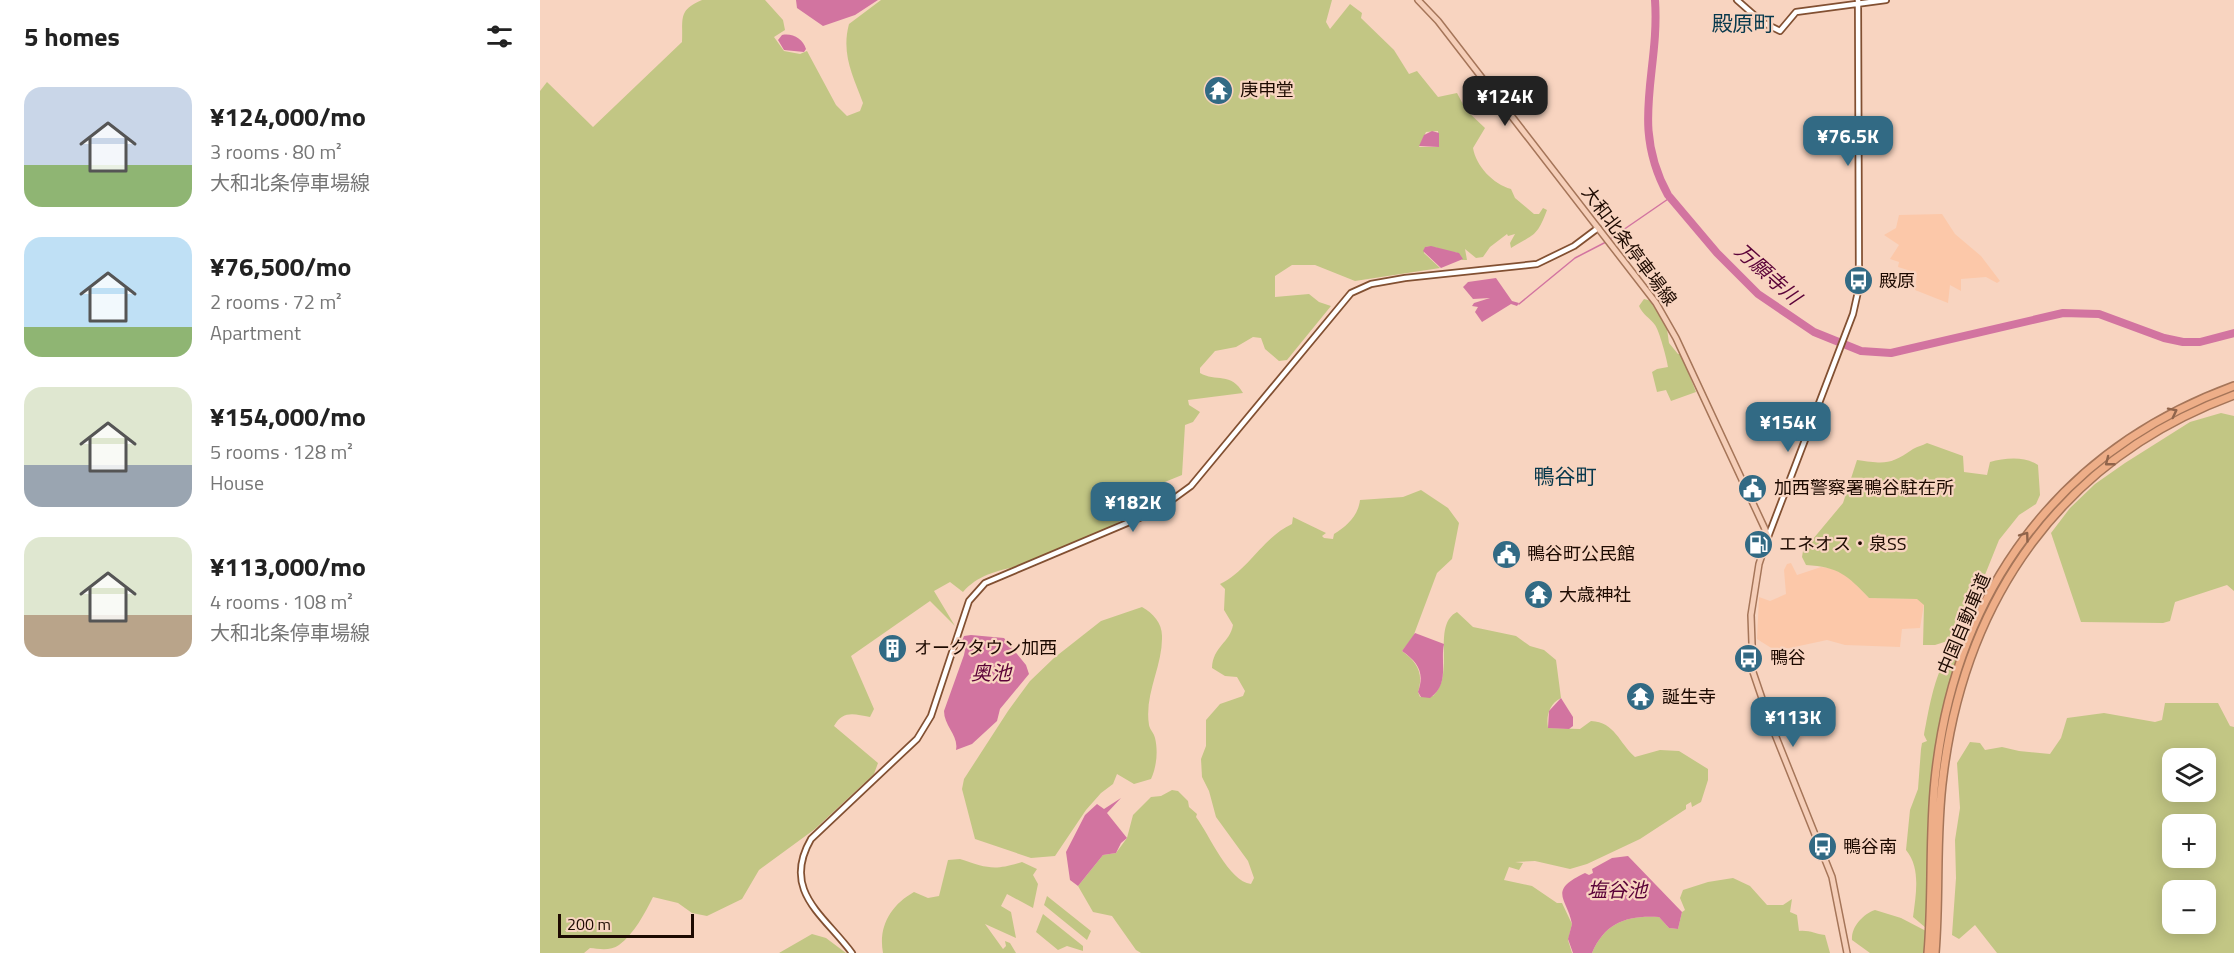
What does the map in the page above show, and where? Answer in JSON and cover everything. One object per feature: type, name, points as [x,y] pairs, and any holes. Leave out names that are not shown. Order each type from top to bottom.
[{"type":"highway","name":"中国自動車道","points":[[1928,953],[1932,810],[1939,748],[1963,657],[2000,574],[2049,506],[2095,463],[2157,420],[2234,386]]},
{"type":"highway","name":"中国自動車道","points":[[1935,953],[1940,810],[1946,750],[1970,659],[1998,596],[2037,534],[2073,493],[2094,474],[2161,427],[2234,395]]},
{"type":"main road","name":"大和北条停車場線","points":[[1418,0],[1438,21],[1608,241],[1668,323],[1768,537]]},
{"type":"main road","points":[[1768,537],[1752,598],[1750,632],[1753,672],[1770,723],[1832,877],[1847,953]]},
{"type":"street","points":[[1737,0],[1762,22],[1780,31],[1796,12],[1886,0]]},
{"type":"street","points":[[1768,537],[1853,314],[1859,287],[1858,2]]},
{"type":"street","points":[[852,953],[806,898],[800,880],[803,852],[811,839],[916,739],[931,717],[969,601],[985,583],[1158,510],[1191,486],[1351,292],[1371,284],[1406,278],[1537,264],[1574,246],[1598,228]]},
{"type":"shaded area","points":[[1942,214],[1955,234],[1981,256],[2000,281],[1997,283],[1986,277],[1961,279],[1961,291],[1950,285],[1948,303],[1915,290],[1917,273],[1898,267],[1899,262],[1890,259],[1899,245],[1884,235],[1896,228],[1899,215]]},
{"type":"shaded area","points":[[1791,563],[1797,575],[1821,567],[1836,569],[1848,576],[1869,598],[1918,599],[1924,604],[1920,628],[1902,629],[1900,647],[1845,645],[1827,640],[1776,651],[1757,639],[1759,597],[1770,601],[1786,594],[1784,570],[1787,564]]},
{"type":"green space","points":[[702,0],[765,0],[783,20],[785,30],[774,37],[784,51],[800,54],[807,51],[836,105],[847,116],[860,111],[863,103],[847,55],[849,24],[881,0],[1332,0],[1326,22],[1330,29],[1350,4],[1362,13],[1361,18],[1394,50],[1409,74],[1417,71],[1438,97],[1457,93],[1466,110],[1485,128],[1473,148],[1486,173],[1504,187],[1511,189],[1515,198],[1534,214],[1539,214],[1543,208],[1547,210],[1537,230],[1530,237],[1511,248],[1510,243],[1515,234],[1508,236],[1507,234],[1490,247],[1483,257],[1476,258],[1465,249],[1467,260],[1462,260],[1456,252],[1425,247],[1424,253],[1440,268],[1355,281],[1315,265],[1292,265],[1275,276],[1275,297],[1309,294],[1319,302],[1331,306],[1287,360],[1279,361],[1265,349],[1261,338],[1253,337],[1236,347],[1215,351],[1200,368],[1200,373],[1234,382],[1243,393],[1188,400],[1189,405],[1200,412],[1193,422],[1185,425],[1182,475],[1155,486],[1142,499],[1146,508],[1056,556],[994,572],[972,583],[963,592],[950,582],[934,591],[955,626],[930,601],[851,656],[874,709],[870,717],[845,715],[834,726],[878,763],[874,774],[815,829],[759,870],[742,899],[707,916],[692,913],[678,903],[653,897],[634,929],[616,947],[590,948],[584,953],[540,953],[540,91],[547,82],[593,127],[682,42],[683,16],[685,11]],"holes":[[[1438,131],[1439,147],[1419,147],[1426,132]]]},
{"type":"green space","points":[[1644,299],[1652,301],[1666,322],[1669,343],[1678,354],[1681,354],[1696,392],[1671,401],[1666,390],[1657,392],[1652,372],[1668,367],[1657,328],[1639,306]]},
{"type":"green space","points":[[2221,413],[2234,416],[2234,591],[2227,585],[2175,602],[2170,621],[2163,623],[2081,622],[2051,533],[2070,508],[2095,484],[2190,422]]},
{"type":"green space","points":[[1927,443],[1963,456],[1964,472],[1987,475],[1990,462],[2002,460],[2021,459],[2033,462],[2038,465],[2040,495],[2036,504],[2019,515],[1999,540],[1960,637],[1935,645],[1923,645],[1924,605],[1917,599],[1869,598],[1855,583],[1842,574],[1827,568],[1806,565],[1802,557],[1803,551],[1843,503],[1857,460],[1893,461]]},
{"type":"green space","points":[[1421,490],[1448,508],[1459,523],[1452,559],[1437,573],[1413,637],[1402,651],[1418,668],[1420,697],[1433,696],[1440,687],[1443,676],[1446,628],[1449,618],[1457,612],[1473,627],[1516,636],[1530,646],[1544,650],[1556,660],[1561,698],[1549,711],[1548,728],[1580,729],[1591,721],[1599,722],[1611,729],[1635,757],[1660,750],[1679,751],[1708,769],[1708,780],[1701,802],[1692,807],[1691,802],[1686,805],[1686,809],[1640,839],[1587,864],[1570,869],[1535,861],[1515,862],[1523,863],[1519,870],[1509,867],[1504,880],[1532,886],[1557,903],[1562,903],[1572,924],[1568,940],[1572,953],[1141,953],[1136,950],[1112,916],[1093,912],[1078,886],[1103,855],[1116,853],[1127,838],[1133,815],[1151,797],[1161,796],[1172,790],[1178,791],[1197,814],[1196,817],[1227,866],[1243,881],[1251,884],[1254,878],[1248,861],[1216,817],[1209,791],[1202,777],[1201,759],[1206,746],[1206,720],[1220,704],[1243,696],[1245,691],[1237,677],[1225,676],[1212,668],[1215,655],[1229,636],[1233,625],[1224,610],[1225,589],[1220,584],[1239,571],[1272,537],[1292,524],[1293,517],[1326,533],[1322,536],[1324,538],[1333,539],[1334,534],[1354,516],[1360,500],[1403,497]]},
{"type":"green space","points":[[1142,607],[1156,619],[1162,636],[1162,647],[1148,714],[1156,748],[1156,763],[1151,779],[1134,784],[1117,774],[1113,784],[1101,793],[1086,810],[1055,856],[1031,858],[975,839],[962,789],[964,779],[1008,711],[1030,681],[1054,658],[1101,621]]},
{"type":"green space","points":[[1964,643],[1942,717],[1933,763],[1928,825],[1926,928],[1913,917],[1916,873],[1906,850],[1910,810],[1918,789],[1922,743],[1927,741],[1924,735],[1936,682],[1947,657],[1955,648]]},
{"type":"green space","points":[[2165,703],[2218,703],[2230,726],[2234,727],[2234,953],[1997,953],[1975,925],[1959,939],[1952,935],[1956,878],[1955,840],[1960,808],[1957,763],[1970,742],[1980,743],[1985,750],[2002,747],[2050,754],[2061,738],[2067,718],[2104,713],[2155,722],[2162,720]]},
{"type":"green space","points":[[960,859],[991,867],[1004,867],[1022,862],[1037,869],[1033,875],[1038,884],[1033,908],[1007,894],[1001,906],[1011,912],[1016,938],[985,924],[1003,949],[1006,946],[1005,941],[1010,943],[1016,953],[883,953],[882,934],[893,910],[914,892],[928,898],[939,896],[948,860]]},
{"type":"green space","points":[[1733,878],[1750,886],[1767,905],[1783,905],[1792,899],[1790,912],[1797,915],[1799,931],[1825,935],[1830,953],[1592,953],[1597,942],[1611,927],[1628,919],[1659,917],[1669,928],[1678,929],[1682,912],[1685,910],[1680,898],[1683,890],[1708,882]]},
{"type":"green space","points":[[1047,896],[1091,931],[1087,940],[1044,905]]},
{"type":"green space","points":[[1875,910],[1901,918],[1926,931],[1924,953],[1870,953],[1852,940],[1853,930],[1859,922]]},
{"type":"green space","points":[[1043,914],[1083,946],[1083,951],[1067,946],[1058,950],[1036,932]]},
{"type":"green space","points":[[812,934],[826,938],[846,953],[779,953]]},
{"type":"water","points":[[796,0],[878,0],[855,15],[823,26],[797,8]]},
{"type":"water","points":[[782,35],[794,36],[800,40],[805,45],[804,52],[784,50],[778,40]]},
{"type":"water","points":[[1432,131],[1439,133],[1439,147],[1419,146],[1424,135]]},
{"type":"water","points":[[1431,246],[1459,253],[1463,259],[1441,268],[1423,251],[1425,247]]},
{"type":"water","points":[[1496,278],[1512,301],[1519,303],[1517,306],[1511,304],[1482,322],[1475,312],[1478,307],[1472,306],[1474,303],[1490,298],[1473,299],[1463,287],[1468,282]]},
{"type":"water","points":[[1415,633],[1444,644],[1442,680],[1430,698],[1421,697],[1418,692],[1421,679],[1419,668],[1402,651]]},
{"type":"water","name":"奥池","points":[[964,636],[1004,638],[1026,665],[1029,674],[1000,709],[997,721],[972,744],[956,750],[955,740],[944,711],[964,655],[965,650],[960,646]]},
{"type":"water","points":[[1561,698],[1573,717],[1573,726],[1569,729],[1548,728],[1549,711]]},
{"type":"water","points":[[1121,798],[1107,813],[1127,838],[1121,843],[1116,853],[1103,855],[1078,886],[1070,880],[1066,852],[1085,815],[1097,804],[1104,809]]},
{"type":"water","name":"塩谷池","points":[[1628,856],[1682,912],[1678,929],[1669,928],[1659,917],[1628,919],[1611,927],[1597,942],[1592,953],[1573,953],[1568,939],[1572,924],[1562,896],[1563,890],[1573,879],[1585,873],[1589,875],[1593,873],[1592,869],[1612,858]]},
{"type":"waterway","name":"万願寺川","points":[[1655,0],[1654,51],[1648,121],[1650,145],[1656,169],[1668,195],[1717,253],[1758,294],[1814,332],[1861,351],[1891,353],[2063,313],[2099,314],[2164,338],[2183,342],[2200,342],[2234,333]]},
{"type":"waterway","points":[[1610,239],[1671,197]]},
{"type":"waterway","points":[[1519,304],[1575,258],[1606,242]]},
{"type":"place","name":"庚申堂","points":[[1219,90]]},
{"type":"place","name":"殿原","points":[[1858,281]]},
{"type":"place","name":"加西警察署鴨谷駐在所","points":[[1753,488]]},
{"type":"place","name":"エネオス・泉SS","points":[[1758,544]]},
{"type":"place","name":"鴨谷町公民館","points":[[1506,554]]},
{"type":"place","name":"大歳神社","points":[[1538,595]]},
{"type":"place","name":"オークタウン加西","points":[[893,648]]},
{"type":"place","name":"鴨谷","points":[[1749,658]]},
{"type":"place","name":"誕生寺","points":[[1641,697]]},
{"type":"place","name":"鴨谷南","points":[[1822,847]]},
{"type":"district","name":"殿原町","points":[[1743,24]]},
{"type":"district","name":"鴨谷町","points":[[1565,477]]}]
